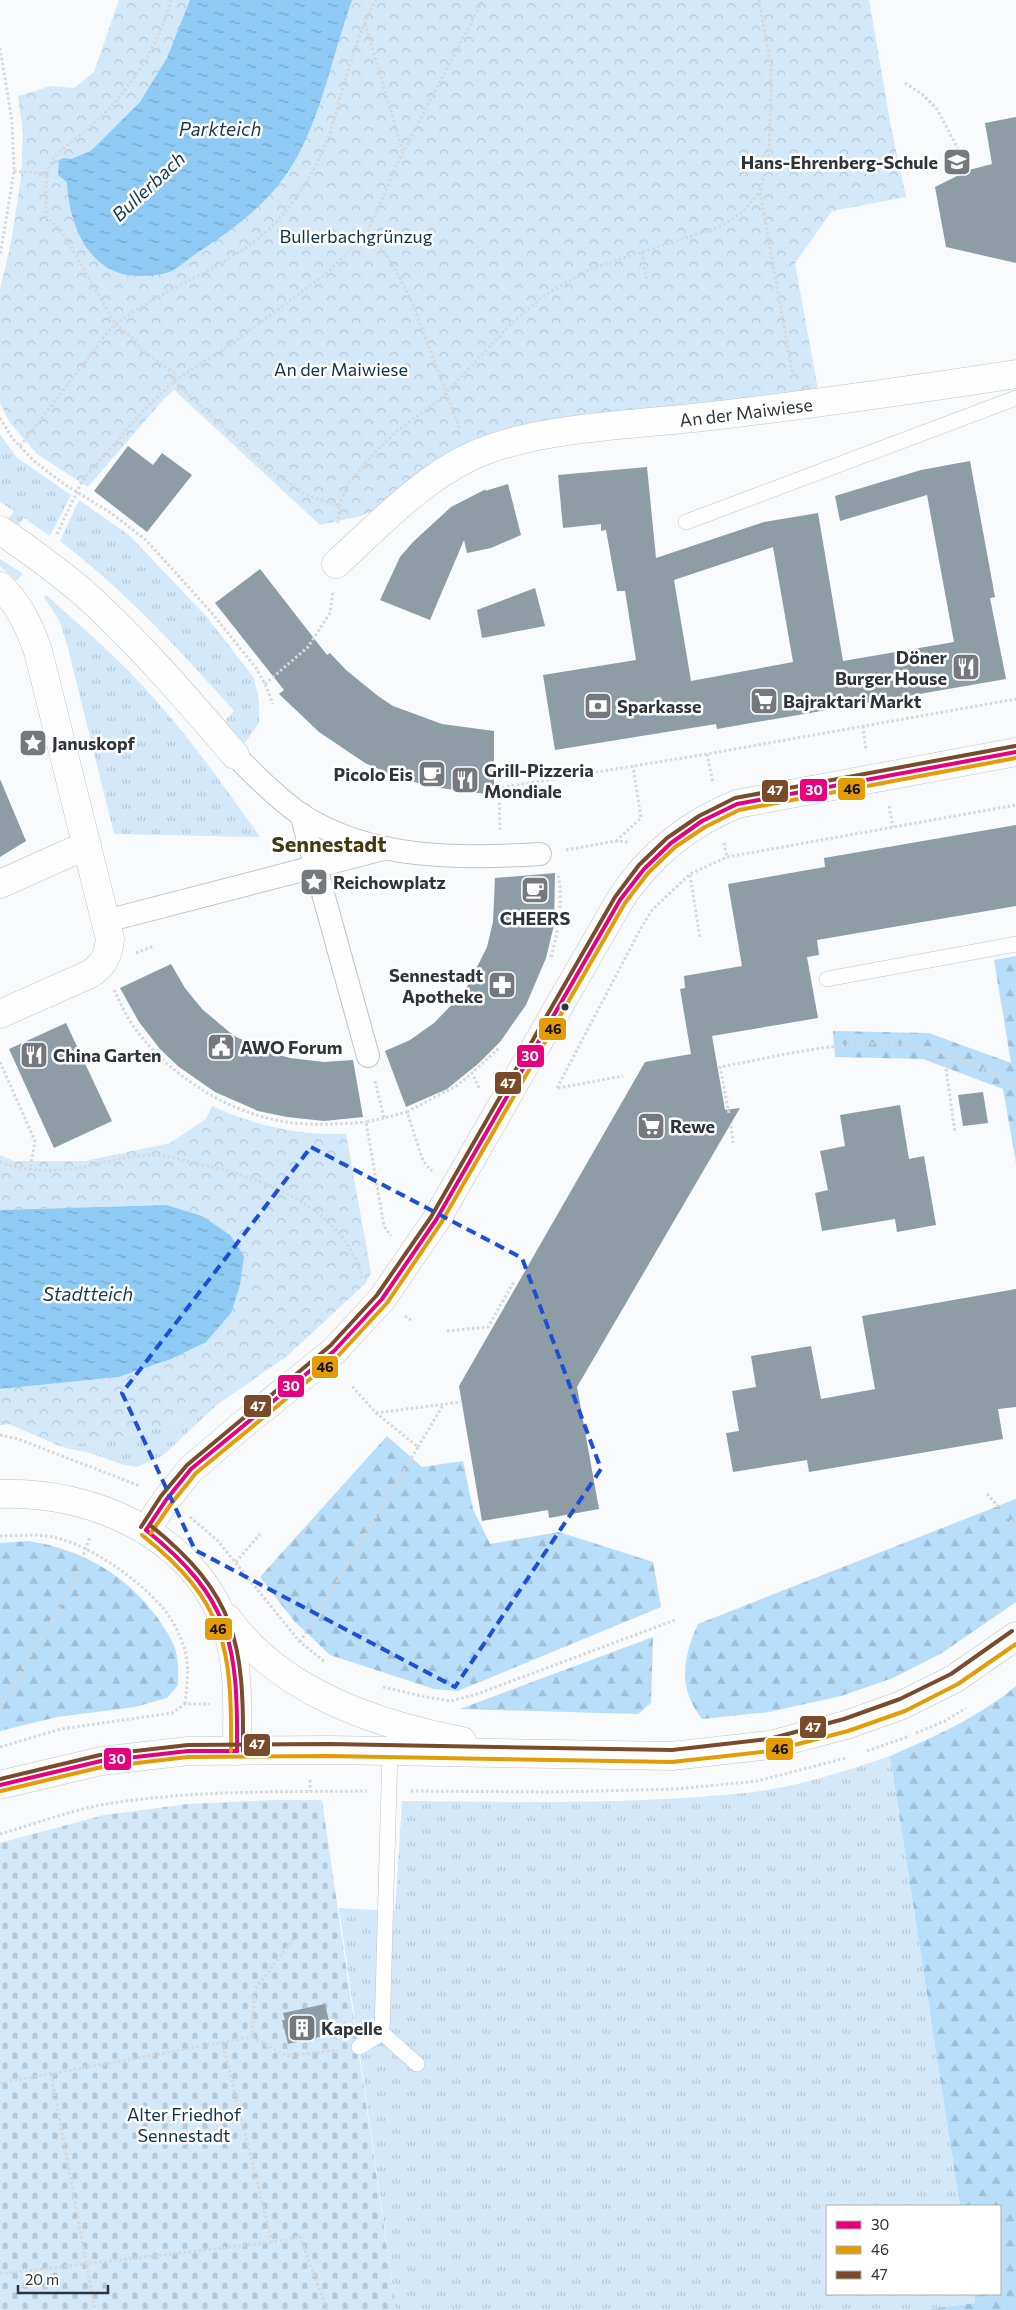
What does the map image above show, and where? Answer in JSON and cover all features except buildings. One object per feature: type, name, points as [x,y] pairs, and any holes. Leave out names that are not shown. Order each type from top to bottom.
[{"type":"street","name":"An der Maiwiese","points":[[336,564],[409,499],[441,474],[471,457],[493,448],[542,435],[798,406],[1016,374]]},
{"type":"street","points":[[0,530],[42,559],[84,593],[167,676],[235,755],[272,792],[301,814],[348,838],[388,848],[463,857],[547,853]]},
{"type":"street","points":[[0,586],[12,597],[24,616],[38,651],[110,939],[109,952],[103,965],[90,974],[0,1014]]},
{"type":"street","points":[[146,1530],[166,1500],[191,1470],[334,1351],[382,1299],[413,1256],[456,1185],[620,900],[652,859],[686,830],[706,818],[737,804],[1016,752]]},
{"type":"street","points":[[301,814],[368,1056]]},
{"type":"street","points":[[0,884],[88,845]]},
{"type":"street","points":[[106,921],[388,848]]},
{"type":"street","points":[[0,1494],[20,1493],[57,1498],[102,1509],[146,1530],[184,1561],[237,1631],[262,1656],[296,1682],[331,1700],[361,1714],[439,1737],[524,1754]]},
{"type":"street","points":[[211,1596],[226,1626],[234,1660],[237,1680],[237,1751]]},
{"type":"street","points":[[0,1785],[101,1761],[188,1751],[390,1751],[672,1756],[770,1745],[846,1725],[902,1705],[954,1679],[1016,1636]]},
{"type":"lane","points":[[686,522],[1016,398]]},
{"type":"lane","points":[[827,979],[1016,944]]},
{"type":"lane","points":[[390,1751],[382,2032],[417,2064]]},
{"type":"lane","points":[[359,2047],[382,2032]]},
{"type":"path","points":[[171,0],[139,72],[99,119],[52,160],[48,174],[46,217],[60,229],[116,325],[136,341],[139,348],[174,373],[174,381],[268,469],[306,495],[338,506]]},
{"type":"path","points":[[20,446],[116,325],[162,294],[222,262],[269,229],[281,217],[316,164],[328,137],[346,73],[376,0]]},
{"type":"path","points":[[42,559],[53,544],[82,481],[142,412],[174,381],[281,309],[326,274],[367,234],[403,152],[483,0]]},
{"type":"path","points":[[760,0],[771,67],[772,90],[769,156],[760,192],[798,406]]},
{"type":"path","points":[[365,23],[403,152]]},
{"type":"path","points":[[0,48],[12,121],[14,171],[0,256]]},
{"type":"path","points":[[905,83],[922,94],[937,109],[969,170]]},
{"type":"path","points":[[14,171],[48,174]]},
{"type":"path","points":[[265,684],[308,647],[330,613],[336,564],[338,506],[348,484],[396,432],[445,394],[513,322],[548,293],[590,269],[722,226],[743,212],[760,192]]},
{"type":"path","points":[[367,234],[387,256],[414,307],[445,394],[471,457]]},
{"type":"path","points":[[642,252],[647,280]]},
{"type":"path","points":[[0,418],[20,446],[34,461],[111,513],[146,540],[211,612],[256,668],[273,704]]},
{"type":"path","points":[[501,856],[499,788],[1016,699]]},
{"type":"path","points":[[616,841],[641,818],[632,766]]},
{"type":"path","points":[[623,1076],[557,1088],[652,910],[690,874],[727,857],[1016,805]]},
{"type":"path","points":[[549,965],[559,926],[560,904],[547,853],[616,841],[629,842],[652,859]]},
{"type":"path","points":[[690,874],[700,938]]},
{"type":"path","points":[[134,954],[154,946]]},
{"type":"path","points":[[114,991],[133,1026],[156,1053],[176,1071],[213,1096],[248,1112],[286,1122],[324,1125],[366,1122],[407,1112],[456,1086],[503,1045]]},
{"type":"path","points":[[729,1114],[720,1067],[842,1045],[888,1045],[923,1048],[944,1054],[1016,1085]]},
{"type":"path","points":[[944,1054],[955,1133]]},
{"type":"path","points":[[368,1056],[384,1118]]},
{"type":"path","points":[[0,1062],[35,1141],[30,1169]]},
{"type":"path","points":[[472,1073],[494,1121]]},
{"type":"path","points":[[407,1112],[423,1162],[430,1170],[456,1185]]},
{"type":"path","points":[[366,1122],[384,1226],[387,1233],[413,1256]]},
{"type":"path","points":[[731,1126],[733,1143]]},
{"type":"path","points":[[0,1162],[14,1168],[81,1168],[126,1156],[156,1155],[215,1168],[258,1181],[292,1196],[330,1224],[347,1242],[358,1264],[366,1287],[382,1299]]},
{"type":"path","points":[[447,1331],[488,1328],[515,1280]]},
{"type":"path","points":[[352,1386],[376,1413],[418,1447]]},
{"type":"path","points":[[376,1413],[461,1402]]},
{"type":"path","points":[[300,1642],[443,1405]]},
{"type":"path","points":[[0,1435],[18,1438],[115,1475],[166,1500],[192,1518],[217,1540],[300,1642],[329,1665]]},
{"type":"path","points":[[987,1494],[1016,1526]]},
{"type":"path","points":[[0,1708],[72,1586],[102,1509]]},
{"type":"path","points":[[236,1562],[260,1534]]},
{"type":"path","points":[[0,1536],[47,1536],[86,1548],[127,1574],[162,1607],[174,1624],[184,1648],[188,1669],[185,1704],[172,1713],[61,1729],[0,1746]]},
{"type":"path","points":[[380,1687],[451,1701],[477,1694],[675,1620]]},
{"type":"path","points":[[0,1834],[104,1805],[188,1795],[310,1791]]},
{"type":"path","points":[[252,2037],[255,1989],[295,1937]]},
{"type":"path","points":[[0,2083],[252,2037],[287,2056],[359,2047]]},
{"type":"path","points":[[222,2041],[272,2242]]},
{"type":"path","points":[[51,2074],[95,2310]]},
{"type":"path","points":[[0,2274],[272,2242],[300,2237],[327,2310]]},
{"type":"highlighted area","points":[[311,1147],[522,1258],[601,1469],[455,1687],[195,1550],[122,1393]]},
{"type":"green space","name":"Bullerbachgrünzug","points":[[119,0],[869,0],[891,127],[906,197],[832,211],[795,263],[818,390],[505,430],[462,447],[380,508],[361,516],[320,525],[174,390],[163,400],[88,487],[37,454],[10,423],[0,403],[0,289],[11,243],[21,178],[23,134],[18,96],[51,86],[74,88],[94,72]]},
{"type":"green space","points":[[0,434],[16,457],[71,495],[50,536],[24,518],[18,525],[9,519],[14,511],[0,502]]},
{"type":"green space","points":[[79,500],[130,536],[206,616],[254,678],[259,701],[259,723],[244,744],[225,720],[234,711],[214,688],[107,580],[60,541]]},
{"type":"green space","points":[[0,559],[23,574],[16,581],[0,566]]},
{"type":"green space","points":[[46,595],[87,631],[151,695],[194,747],[260,837],[114,834],[67,644],[59,620],[44,597]]},
{"type":"green space","points":[[1016,956],[1016,1163],[1003,1089],[923,1059],[835,1057],[833,1031],[929,1033],[1011,1063],[994,960]]},
{"type":"green space","points":[[212,1106],[245,1119],[278,1128],[311,1133],[346,1134],[371,1272],[366,1283],[286,1357],[218,1404],[171,1423],[135,1434],[62,1447],[9,1424],[0,1425],[0,1389],[118,1377],[166,1205],[0,1210],[0,1155],[14,1161],[85,1161],[170,1143],[206,1119]]},
{"type":"green space","points":[[218,1404],[162,1456],[137,1467],[62,1447],[135,1434],[171,1423]]},
{"type":"green space","points":[[387,1436],[422,1467],[463,1461],[473,1509],[490,1544],[559,1532],[653,1562],[661,1607],[458,1691],[434,1689],[330,1655],[294,1621],[260,1577]]},
{"type":"green space","points":[[1016,1499],[1016,1602],[942,1653],[893,1678],[841,1696],[769,1712],[702,1719],[689,1695],[685,1672],[689,1649],[698,1624]]},
{"type":"green space","points":[[28,1541],[67,1550],[102,1567],[118,1577],[146,1604],[168,1633],[176,1653],[178,1685],[167,1698],[135,1707],[57,1717],[0,1731],[0,1543]]},
{"type":"green space","points":[[653,1637],[651,1703],[638,1714],[460,1709]]},
{"type":"green space","points":[[1016,1686],[1016,2310],[922,2310],[975,2303],[974,2295],[1001,2295],[1001,2205],[960,2205],[890,1756],[939,1734],[971,1717]]},
{"type":"green space","points":[[890,1756],[960,2205],[826,2205],[826,2295],[974,2295],[975,2303],[922,2310],[396,2310],[339,1908],[395,1911],[402,1801],[578,1802],[667,1799],[754,1792],[789,1786]]},
{"type":"green space","name":"Alter Friedhof Sennestadt","points":[[322,1800],[396,2310],[0,2310],[0,1843],[104,1815],[188,1804]]},
{"type":"water","name":"Parkteich","points":[[190,0],[352,0],[311,128],[291,167],[272,193],[237,225],[173,270],[162,274],[146,276],[122,274],[107,267],[95,258],[77,231],[72,215],[67,182],[58,175],[59,160],[64,158],[71,159],[91,151],[140,102],[167,58]]},
{"type":"water","name":"Stadtteich","points":[[166,1205],[202,1216],[230,1235],[244,1256],[240,1285],[231,1313],[206,1342],[171,1359],[118,1377],[0,1389],[0,1210]]},
{"type":"transit line","name":"47","points":[[141,1527],[161,1496],[187,1465],[330,1346],[377,1295],[431,1217],[615,897],[639,865],[667,838],[699,816],[735,798],[1015,746]]},
{"type":"transit line","name":"30","points":[[146,1530],[166,1500],[191,1469],[334,1351],[382,1299],[436,1220],[620,900],[644,869],[671,843],[702,821],[737,804],[1016,752]]},
{"type":"transit line","name":"46","points":[[151,1533],[196,1473],[338,1356],[387,1303],[441,1223],[625,903],[648,873],[675,847],[705,827],[739,810],[1016,758]]},
{"type":"transit line","name":"47","points":[[150,1525],[179,1550],[201,1575],[218,1599],[230,1624],[237,1651],[241,1680],[243,1751]]},
{"type":"transit line","name":"30","points":[[146,1530],[175,1555],[197,1579],[213,1603],[224,1627],[231,1653],[235,1682],[237,1751]]},
{"type":"transit line","name":"46","points":[[142,1535],[170,1559],[191,1583],[207,1606],[218,1630],[225,1655],[229,1683],[231,1751]]},
{"type":"transit line","name":"47","points":[[0,1779],[100,1755],[188,1745],[328,1744],[672,1750],[769,1739],[844,1719],[900,1699],[951,1674],[1012,1631]]},
{"type":"transit line","name":"46","points":[[1,1791],[102,1767],[188,1757],[328,1756],[672,1762],[771,1751],[848,1731],[905,1711],[958,1684],[1016,1644]]},
{"type":"transit line","name":"30","points":[[0,1785],[101,1761],[188,1751],[237,1751]]},
{"type":"place","name":"Hans-Ehrenberg-Schule","points":[[957,162]]},
{"type":"place","name":"Döner Burger House","points":[[966,667]]},
{"type":"place","name":"Bajraktari Markt","points":[[764,701]]},
{"type":"place","name":"Sparkasse","points":[[598,706]]},
{"type":"place","name":"Januskopf","points":[[33,743]]},
{"type":"place","name":"Picolo Eis","points":[[432,774]]},
{"type":"place","name":"Grill-Pizzeria Mondiale","points":[[465,780]]},
{"type":"place","name":"Reichowplatz","points":[[314,882]]},
{"type":"place","name":"CHEERS","points":[[535,890]]},
{"type":"place","name":"Sennestadt Apotheke","points":[[502,985]]},
{"type":"place","name":"AWO Forum","points":[[221,1047]]},
{"type":"place","name":"China Garten","points":[[34,1055]]},
{"type":"place","name":"Rewe","points":[[651,1126]]},
{"type":"place","name":"Kapelle","points":[[302,2028]]},
{"type":"district","name":"Sennestadt","points":[[329,843]]},
{"type":"water label","name":"Bullerbach","points":[[148,186]]}]
